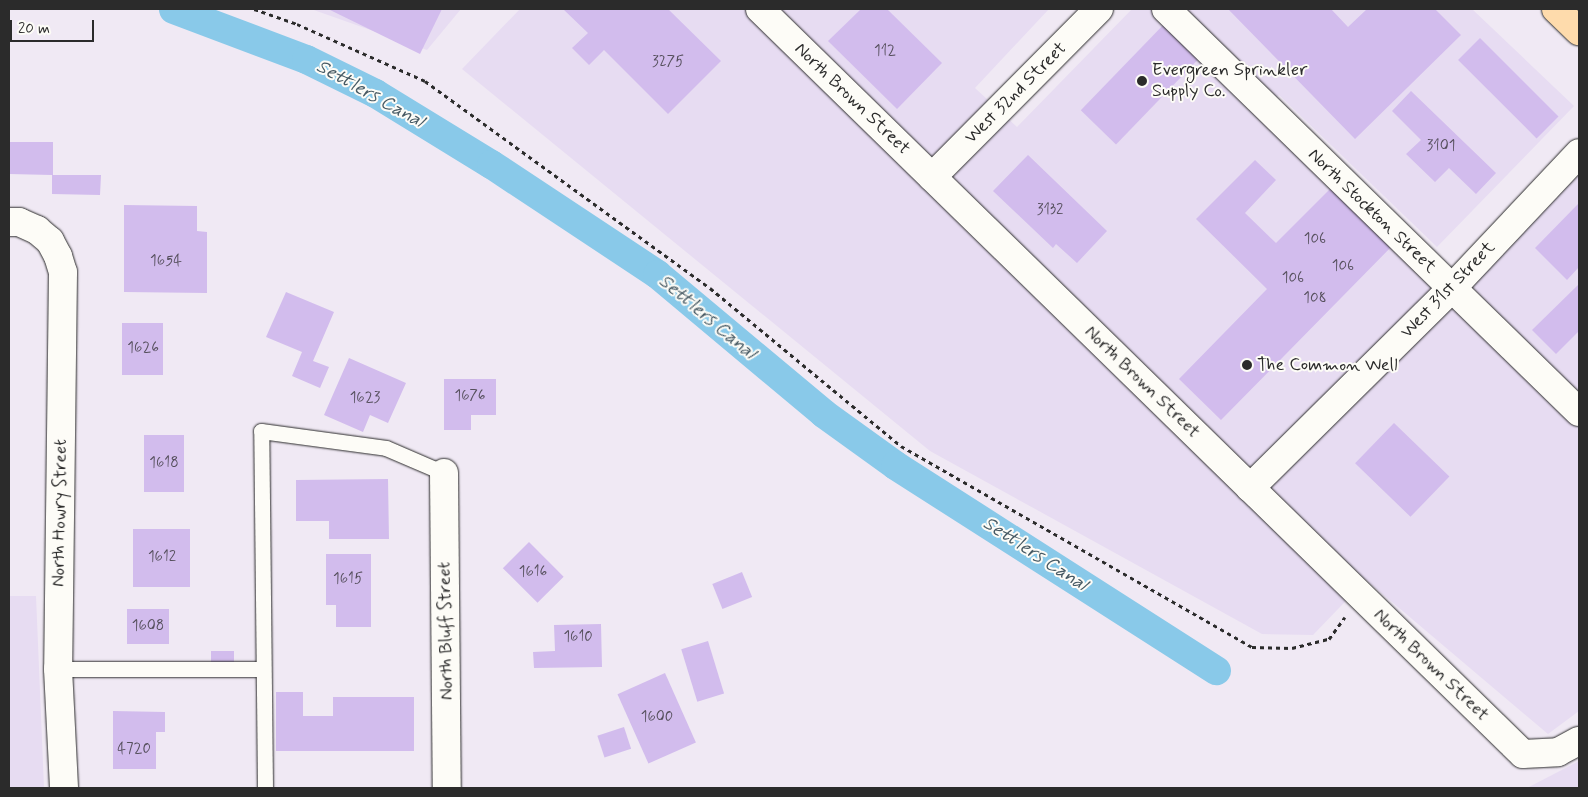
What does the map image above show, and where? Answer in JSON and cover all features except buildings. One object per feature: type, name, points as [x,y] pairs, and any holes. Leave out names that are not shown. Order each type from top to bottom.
[{"type":"street","name":"North Brown Street","points":[[760,9],[1523,754],[1558,752],[1579,741]]},
{"type":"street","name":"West 32nd Street","points":[[932,177],[1099,9]]},
{"type":"street","name":"North Stockton Street","points":[[1166,9],[1579,412]]},
{"type":"street","name":"West 31st Street","points":[[1250,488],[1452,288],[1579,153]]},
{"type":"street","name":"North Howry Street","points":[[9,222],[19,222],[37,230],[50,241],[58,256],[63,272],[58,669],[64,788]]},
{"type":"street","name":"North Bluff Street","points":[[444,473],[448,788]]},
{"type":"lane","points":[[265,788],[261,431],[386,448],[444,473]]},
{"type":"lane","points":[[58,669],[264,669]]},
{"type":"path","points":[[254,9],[297,24],[425,81],[710,288],[901,446],[1252,647],[1292,648],[1330,639],[1360,595]]},
{"type":"shaded area","points":[[311,9],[461,9],[427,50]]},
{"type":"shaded area","points":[[520,9],[1049,9],[975,88],[1017,127],[1132,9],[1472,9],[1574,106],[1437,247],[1279,95],[1257,117],[1455,303],[1579,174],[1579,711],[1548,734],[1366,580],[1313,635],[1262,634],[930,451],[462,69]]},
{"type":"shaded area","points":[[9,596],[36,596],[44,788],[9,788]]},
{"type":"shaded area","points":[[1579,761],[1579,788],[1527,788]]},
{"type":"waterway","name":"Settlers Canal","points":[[173,9],[306,59],[375,93],[491,164],[657,274],[823,413],[895,465],[1216,670]]},
{"type":"place","name":"Evergreen Sprinkler Supply Co.","points":[[1142,81]]},
{"type":"place","name":"The Common Well","points":[[1247,365]]}]
